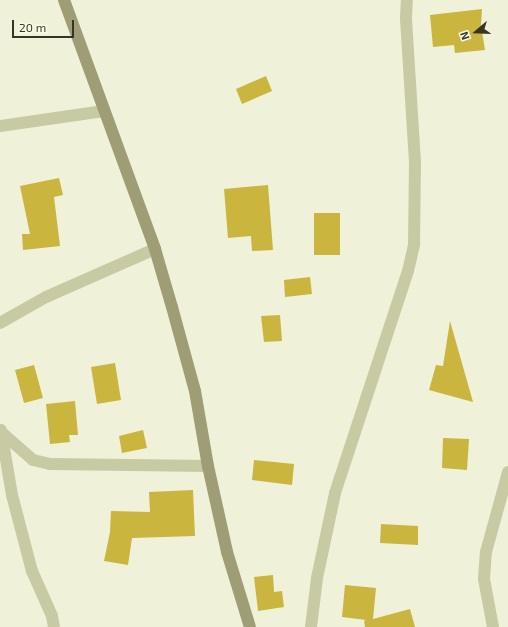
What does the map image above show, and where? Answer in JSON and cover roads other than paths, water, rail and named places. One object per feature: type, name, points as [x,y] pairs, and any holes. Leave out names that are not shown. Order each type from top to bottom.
[{"type":"street","points":[[64,0],[155,249],[195,391],[208,466],[227,552],[250,627]]},
{"type":"street","points":[[311,627],[317,578],[335,493],[408,271],[414,244],[415,162],[406,17],[407,0]]},
{"type":"street","points":[[0,126],[104,111]]},
{"type":"street","points":[[0,323],[46,297],[155,249]]},
{"type":"street","points":[[0,428],[33,460],[50,464],[208,466]]},
{"type":"street","points":[[0,428],[12,495],[32,571],[52,616],[54,627]]},
{"type":"street","points":[[492,627],[484,579],[486,552],[508,472]]}]
